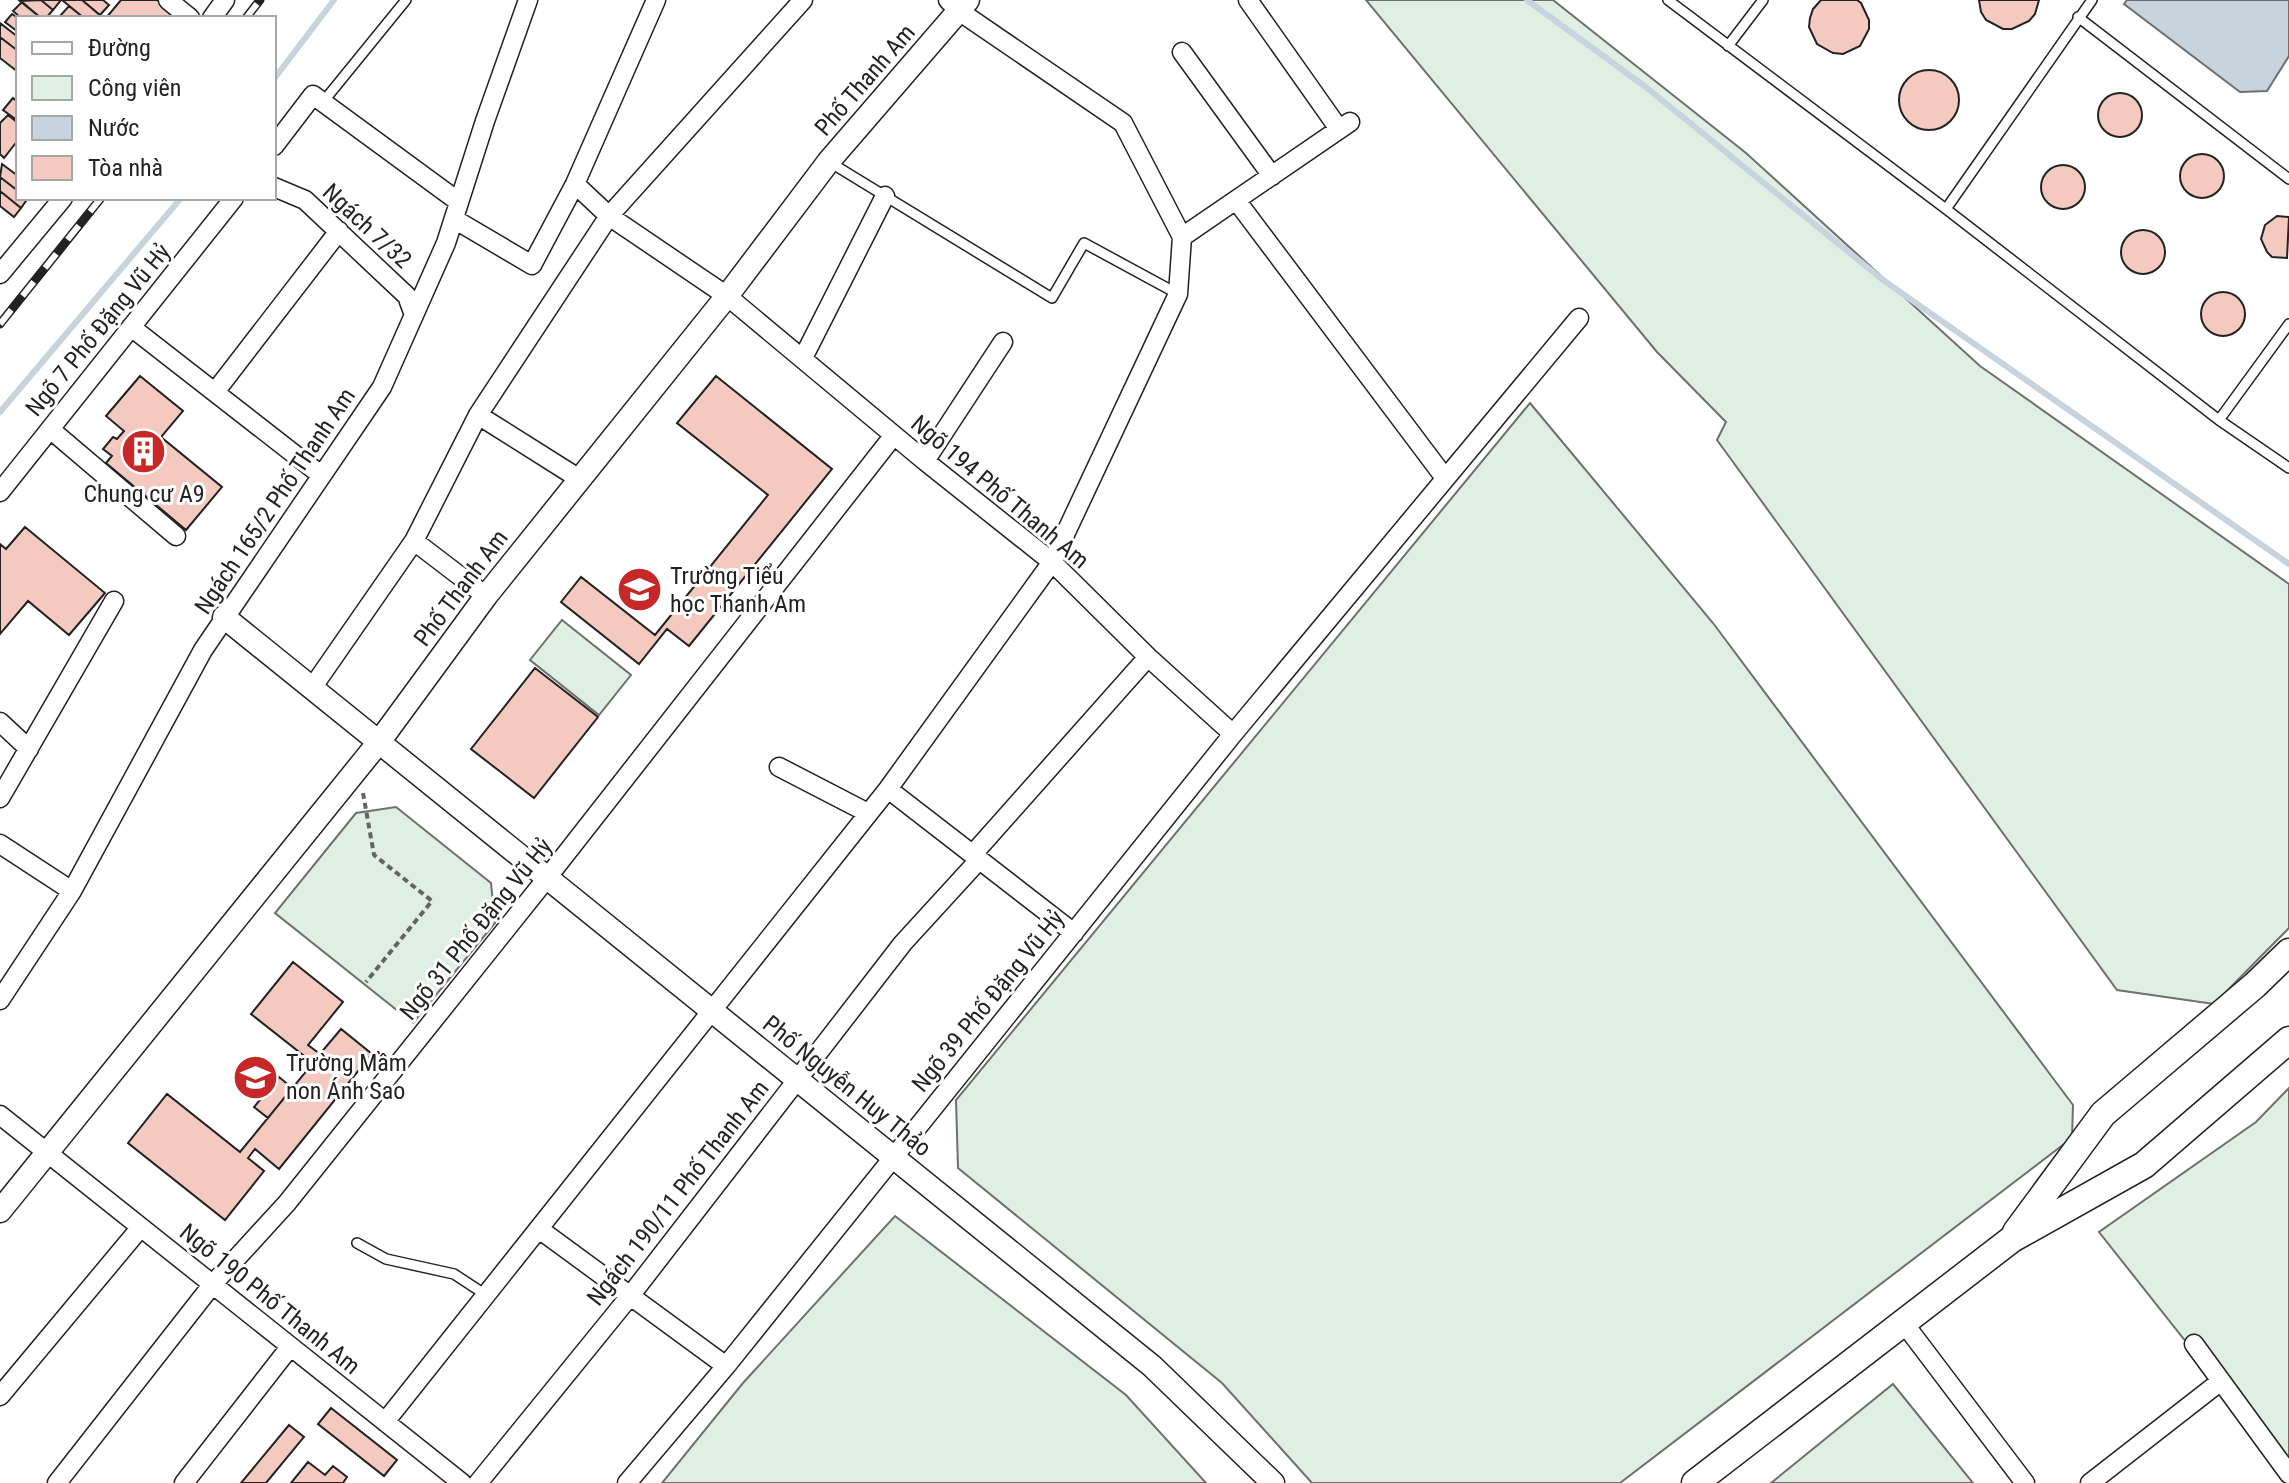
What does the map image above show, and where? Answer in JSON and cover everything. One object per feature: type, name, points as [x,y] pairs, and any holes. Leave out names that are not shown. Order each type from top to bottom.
[{"type":"main road","points":[[2012,1239],[2103,1114],[2255,985],[2289,952]]},
{"type":"main road","points":[[1695,1483],[2012,1239],[2144,1165],[2289,1040]]},
{"type":"street","points":[[168,0],[188,16]]},
{"type":"street","name":"Ngách 165/2 Phố Thanh Am","points":[[0,1000],[6,976],[72,891],[203,650],[382,387],[446,243],[528,0]]},
{"type":"street","points":[[276,144],[318,98],[456,210],[532,265],[575,184],[656,0]]},
{"type":"street","points":[[312,688],[414,541],[478,415],[609,216],[803,0]]},
{"type":"street","points":[[1182,237],[1345,126],[1248,0]]},
{"type":"street","points":[[385,1422],[888,789],[1052,562],[1178,294],[1182,237],[1123,123],[959,4]]},
{"type":"street","name":"Phố Thanh Am","points":[[0,1211],[379,742],[486,596],[578,478],[727,296],[829,161],[959,4]]},
{"type":"street","points":[[1182,52],[1272,176]]},
{"type":"street","name":"Ngõ 194 Phố Thanh Am","points":[[575,184],[609,216],[727,296],[1052,562],[1148,657],[1233,734]]},
{"type":"street","name":"Ngách 7/32","points":[[276,188],[305,200],[339,231],[407,296],[414,315]]},
{"type":"street","points":[[803,358],[885,196]]},
{"type":"street","points":[[0,274],[61,200]]},
{"type":"street","name":"Ngõ 7 Phố Đặng Vũ Hỷ","points":[[0,492],[232,200]]},
{"type":"street","points":[[1236,200],[1445,478]]},
{"type":"street","points":[[215,392],[339,231]]},
{"type":"street","name":"Ngõ 39 Phố Đặng Vũ Hỷ","points":[[627,1483],[726,1366],[1233,734],[1579,318]]},
{"type":"street","points":[[131,327],[321,475]]},
{"type":"street","points":[[925,461],[1003,342]]},
{"type":"street","points":[[478,415],[578,478]]},
{"type":"street","points":[[50,429],[176,536]]},
{"type":"street","name":"Ngõ 31 Phố Đặng Vũ Hỷ","points":[[57,1483],[212,1285],[287,1203],[547,878],[894,435]]},
{"type":"street","points":[[414,541],[486,596]]},
{"type":"street","points":[[0,798],[114,601]]},
{"type":"street","name":"Phố Nguyễn Huy Thảo","points":[[224,617],[1152,1366],[1273,1483]]},
{"type":"street","name":"Ngách 190/11 Phố Thanh Am","points":[[478,1483],[630,1296],[903,943],[1148,657]]},
{"type":"street","points":[[0,722],[29,749]]},
{"type":"street","points":[[779,767],[868,813]]},
{"type":"street","points":[[888,789],[1074,933]]},
{"type":"street","points":[[0,844],[72,891]]},
{"type":"street","name":"Ngõ 190 Phố Thanh Am","points":[[0,1115],[462,1483]]},
{"type":"street","points":[[0,1396],[141,1227]]},
{"type":"street","points":[[539,1229],[726,1366]]},
{"type":"street","points":[[1903,1322],[2025,1483]]},
{"type":"street","points":[[2194,1344],[2289,1474],[2277,1483]]},
{"type":"street","points":[[184,1483],[290,1347]]},
{"type":"street","points":[[2090,1483],[2221,1381]]},
{"type":"lane","points":[[318,98],[406,0]]},
{"type":"lane","points":[[1668,0],[2219,420],[2289,468]]},
{"type":"lane","points":[[1728,46],[1763,0]]},
{"type":"lane","points":[[1946,209],[2092,0]]},
{"type":"lane","points":[[2078,17],[2289,179]]},
{"type":"lane","points":[[829,161],[1052,298],[1084,243],[1178,294]]},
{"type":"lane","points":[[2219,420],[2289,324]]},
{"type":"lane","points":[[357,1243],[386,1259],[454,1274],[486,1295]]},
{"type":"path","points":[[358,768],[374,855],[432,901],[366,982]]},
{"type":"green space","points":[[1366,0],[1553,0],[1746,153],[1980,366],[2289,584],[2289,928],[2214,1004],[2117,990],[1717,440],[1726,422],[1657,352]]},
{"type":"green space","points":[[1530,403],[1713,623],[2073,1105],[2072,1138],[1620,1483],[1312,1483],[1222,1383],[958,1168],[956,1100]]},
{"type":"green space","points":[[562,620],[631,675],[599,715],[530,660]]},
{"type":"green space","points":[[396,807],[491,883],[495,923],[413,1023],[275,913],[356,813]]},
{"type":"green space","points":[[2289,1088],[2289,1472],[2099,1232],[2256,1122]]},
{"type":"green space","points":[[895,1216],[1126,1395],[1206,1483],[662,1483],[743,1383]]},
{"type":"green space","points":[[1893,1384],[1973,1483],[1771,1483]]},
{"type":"water","points":[[2127,0],[2289,0],[2289,56],[2267,91],[2240,92],[2124,4]]},
{"type":"building","points":[[41,0],[53,10],[48,16],[39,16],[20,1]]},
{"type":"building","points":[[41,0],[61,0],[53,10]]},
{"type":"building","points":[[62,0],[82,0],[101,16],[82,16]]},
{"type":"building","points":[[82,0],[103,0],[109,5],[100,15]]},
{"type":"building","points":[[121,0],[157,0],[177,16],[108,16]]},
{"type":"building","points":[[1821,0],[1857,0],[1861,3],[1869,20],[1869,29],[1860,46],[1843,54],[1833,53],[1817,44],[1809,27],[1813,9]]},
{"type":"building","points":[[1979,0],[2039,0],[2035,14],[2029,21],[2012,29],[2003,29],[1986,20]]},
{"type":"building","points":[[22,2],[39,16],[19,16],[13,11]]},
{"type":"building","points":[[69,6],[82,16],[60,16]]},
{"type":"building","points":[[12,14],[16,17],[16,30],[5,22]]},
{"type":"building","points":[[0,23],[16,35],[16,49],[0,37]]},
{"type":"building","points":[[0,37],[16,49],[16,70],[0,58]]},
{"type":"building","points":[[1929,70],[1940,72],[1950,79],[1957,89],[1957,111],[1950,121],[1940,128],[1929,130],[1918,128],[1908,121],[1901,111],[1899,100],[1901,89],[1908,79],[1918,72]]},
{"type":"building","points":[[2120,93],[2135,100],[2142,115],[2135,130],[2120,137],[2105,130],[2098,115],[2105,100]]},
{"type":"building","points":[[13,98],[16,100],[16,120],[3,110]]},
{"type":"building","points":[[8,115],[16,121],[16,143],[4,158],[0,154],[0,123]]},
{"type":"building","points":[[2202,154],[2217,161],[2224,176],[2217,191],[2202,198],[2187,191],[2180,176],[2187,161]]},
{"type":"building","points":[[2,164],[16,174],[16,189],[0,177]]},
{"type":"building","points":[[2063,165],[2078,172],[2085,187],[2078,202],[2063,209],[2048,202],[2041,187],[2048,172]]},
{"type":"building","points":[[0,177],[16,189],[16,200],[27,200],[21,208],[0,191]]},
{"type":"building","points":[[0,191],[21,208],[14,217],[0,206]]},
{"type":"building","points":[[2277,216],[2289,217],[2287,258],[2272,257],[2261,239],[2265,225]]},
{"type":"building","points":[[2143,230],[2158,237],[2165,252],[2158,267],[2143,274],[2128,267],[2121,252],[2128,237]]},
{"type":"building","points":[[2223,292],[2238,299],[2245,314],[2238,329],[2223,336],[2208,329],[2201,314],[2208,299]]},
{"type":"building","name":"Chung cư A9","points":[[140,376],[183,411],[161,437],[222,487],[186,530],[106,463],[112,456],[103,449],[113,437],[117,439],[124,431],[106,416]]},
{"type":"building","points":[[716,376],[832,469],[689,646],[667,629],[639,664],[561,602],[581,577],[655,635],[768,495],[677,423]]},
{"type":"building","points":[[25,527],[105,593],[69,635],[28,601],[0,634],[0,544],[6,549]]},
{"type":"building","points":[[535,668],[598,717],[534,798],[471,749]]},
{"type":"building","points":[[293,962],[343,1002],[308,1045],[320,1054],[341,1029],[372,1054],[279,1169],[255,1149],[248,1158],[264,1171],[225,1220],[128,1143],[167,1094],[240,1152],[313,1063],[251,1014]]},
{"type":"building","points":[[279,1077],[292,1088],[268,1118],[254,1107]]},
{"type":"building","points":[[331,1408],[397,1460],[384,1476],[318,1424]]},
{"type":"building","points":[[289,1425],[304,1437],[266,1483],[241,1483]]},
{"type":"building","points":[[308,1462],[325,1475],[333,1466],[347,1477],[343,1483],[291,1483]]},
{"type":"waterway","points":[[276,76],[334,0]]},
{"type":"waterway","points":[[1527,0],[1647,88],[1883,280],[2289,564]]},
{"type":"waterway","points":[[0,412],[179,200]]},
{"type":"railway","points":[[248,16],[260,0]]},
{"type":"railway","points":[[0,324],[99,200]]},
{"type":"place","name":"Chung cư A9","points":[[144,452]]},
{"type":"place","name":"Trường Tiểu học Thanh Am","points":[[639,590]]},
{"type":"place","name":"Trường Mầm non Ánh Sao","points":[[255,1077]]}]
